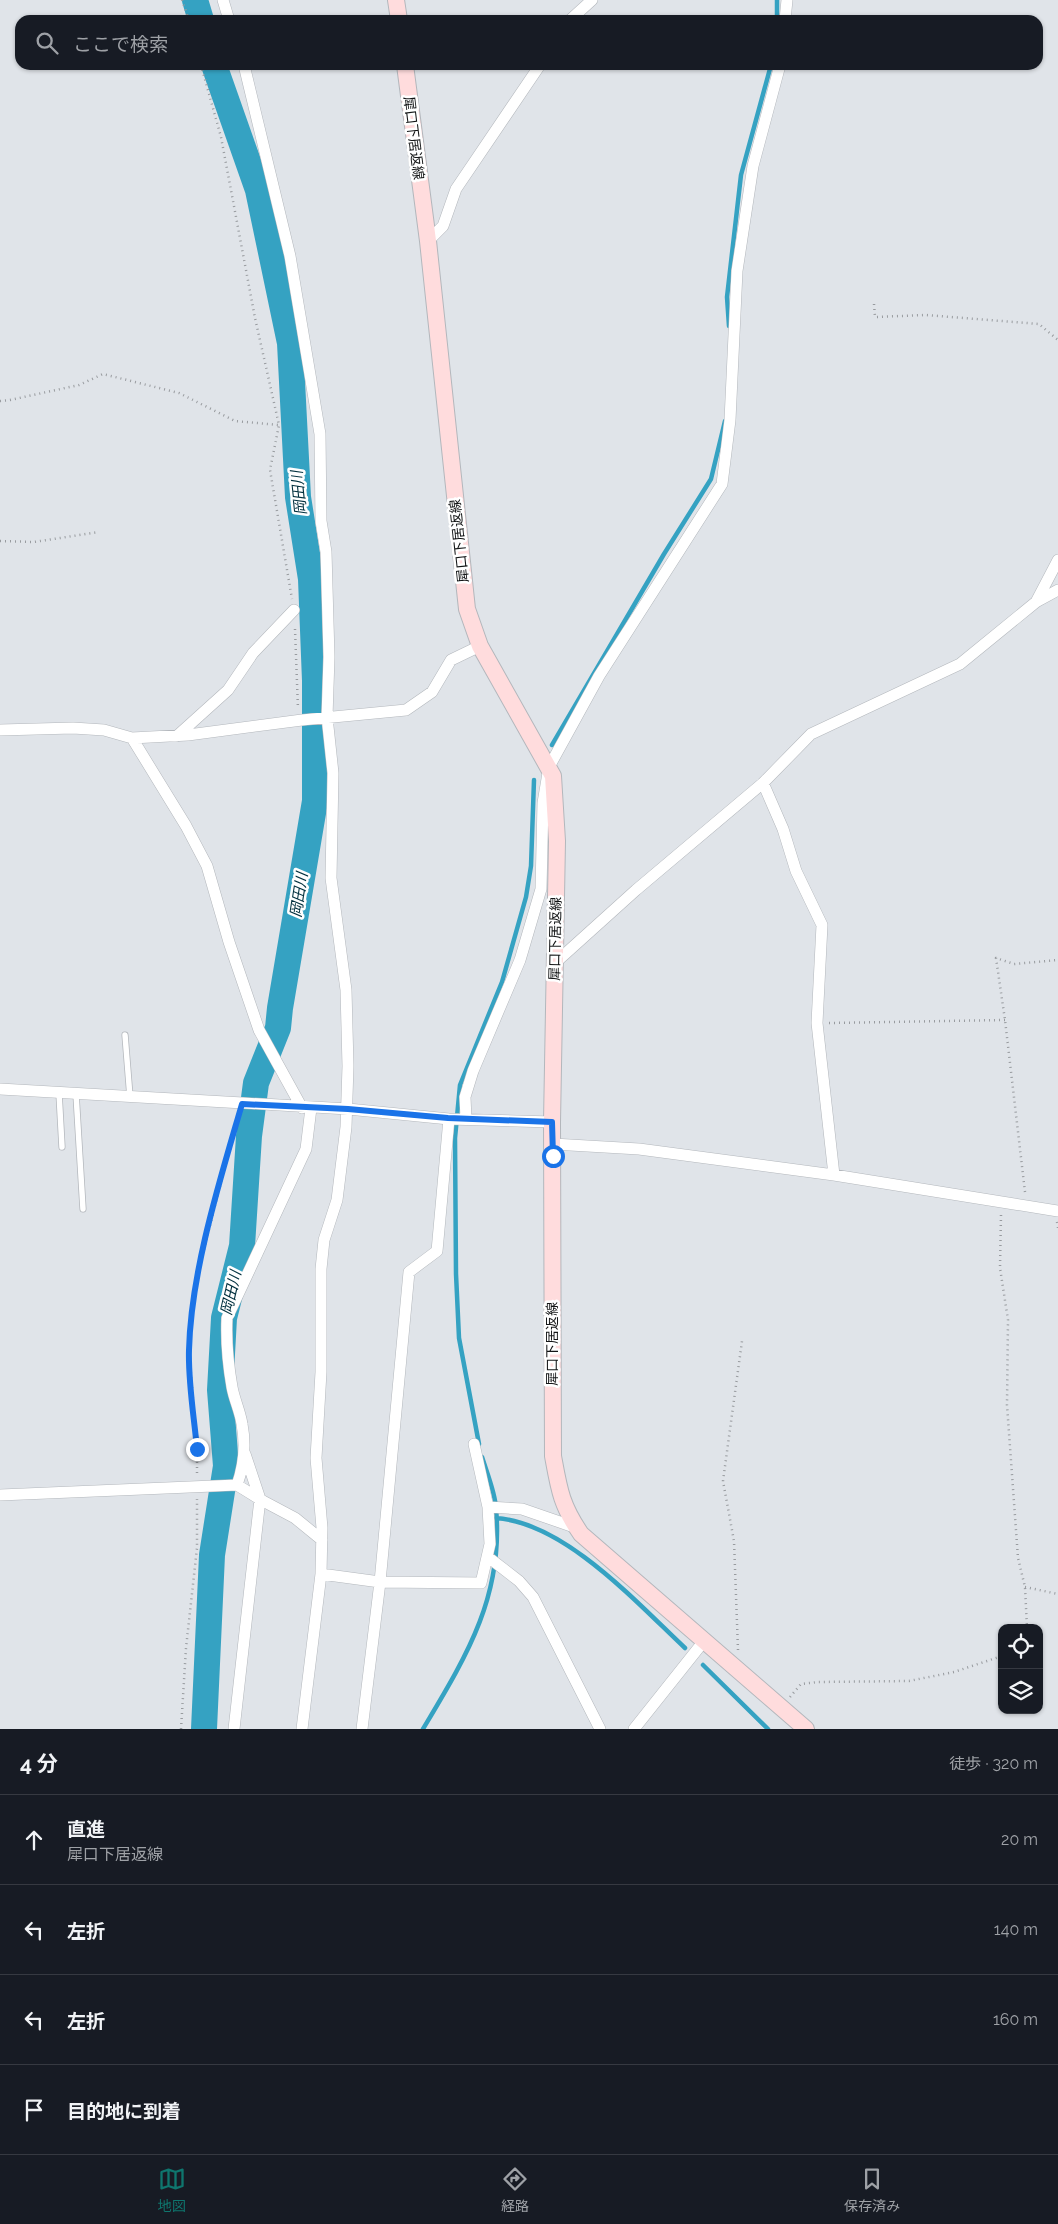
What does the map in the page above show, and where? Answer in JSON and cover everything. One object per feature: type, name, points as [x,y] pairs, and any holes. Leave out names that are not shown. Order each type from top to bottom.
[{"type":"main road","points":[[396,0],[398,15]]},
{"type":"main road","name":"犀口下居返線","points":[[406,70],[428,241],[467,608],[480,646],[553,776],[557,841],[552,1122],[553,1456],[559,1490],[568,1515],[577,1528],[634,1581],[806,1729]]},
{"type":"street","points":[[223,0],[228,15]]},
{"type":"street","points":[[576,15],[592,0]]},
{"type":"street","points":[[785,15],[786,0]]},
{"type":"street","points":[[245,70],[290,256],[320,434],[321,522],[326,552],[329,657],[327,718],[333,773],[331,878],[346,990],[348,1109],[337,1200],[324,1240],[322,1269],[321,1372],[316,1458],[322,1540],[321,1574],[302,1729]]},
{"type":"street","points":[[428,241],[443,226],[456,189],[537,70]]},
{"type":"street","points":[[466,1120],[465,1097],[473,1071],[520,960],[541,889],[543,803],[549,767],[598,676],[722,484],[730,420],[737,271],[754,166],[779,70]]},
{"type":"street","points":[[1036,602],[1058,560]]},
{"type":"street","points":[[555,963],[636,890],[763,783],[811,734],[960,664],[1036,602],[1058,590]]},
{"type":"street","points":[[177,736],[228,690],[253,653],[294,610]]},
{"type":"street","points":[[0,730],[73,728],[104,730],[132,738],[177,736],[301,720],[406,710],[432,692],[451,660],[480,646]]},
{"type":"street","points":[[132,738],[186,826],[207,866],[229,942],[260,1030],[278,1067],[306,1108],[306,1149],[227,1318],[226,1338],[232,1387],[242,1424],[244,1450],[242,1468],[237,1485]]},
{"type":"street","points":[[763,783],[783,829],[796,871],[822,924],[817,1023],[834,1175]]},
{"type":"street","points":[[0,1090],[348,1109],[466,1120],[552,1122]]},
{"type":"street","points":[[362,1729],[380,1582],[408,1272],[437,1251],[448,1118]]},
{"type":"street","points":[[553,1144],[639,1149],[834,1175],[1058,1211]]},
{"type":"street","points":[[474,1444],[495,1508],[490,1544],[495,1561],[519,1581],[533,1597],[600,1729]]},
{"type":"street","points":[[234,1729],[260,1499],[244,1450]]},
{"type":"street","points":[[0,1495],[237,1485],[295,1518],[322,1540]]},
{"type":"street","points":[[495,1508],[522,1509],[577,1528]]},
{"type":"street","points":[[321,1574],[380,1582],[481,1583],[495,1561]]},
{"type":"street","points":[[634,1729],[704,1641]]},
{"type":"lane","points":[[125,1035],[130,1097]]},
{"type":"lane","points":[[59,1093],[62,1148]]},
{"type":"lane","points":[[76,1094],[83,1209]]},
{"type":"path","points":[[182,0],[187,15]]},
{"type":"path","points":[[203,70],[221,136],[255,318],[279,425],[270,470],[294,610],[301,720]]},
{"type":"path","points":[[874,304],[875,317],[926,315],[1039,324],[1058,340]]},
{"type":"path","points":[[0,401],[79,385],[103,374],[179,393],[234,421],[279,425]]},
{"type":"path","points":[[0,541],[34,542],[100,532]]},
{"type":"path","points":[[1027,1206],[1006,1020],[996,958],[1014,964],[1058,960]]},
{"type":"path","points":[[817,1023],[1006,1020]]},
{"type":"path","points":[[181,1729],[186,1648],[197,1548],[200,1488],[189,1350],[196,1281],[221,1176],[242,1104]]},
{"type":"path","points":[[1001,1203],[1000,1268],[1008,1320],[1007,1405],[1018,1558],[1025,1586],[1027,1624]]},
{"type":"path","points":[[735,1667],[738,1650],[734,1542],[723,1481],[742,1341]]},
{"type":"path","points":[[1025,1586],[1058,1594]]},
{"type":"path","points":[[780,1708],[801,1684],[818,1682],[909,1681],[954,1672],[998,1657]]},
{"type":"waterway","name":"岡田川","points":[[195,0],[200,15]]},
{"type":"waterway","points":[[777,0],[777,15]]},
{"type":"waterway","name":"岡田川","points":[[204,1729],[212,1555],[226,1466],[220,1390],[224,1318],[242,1246],[249,1136],[256,1083],[278,1028],[315,801],[315,681],[311,579],[298,497],[290,343],[258,190],[216,70]]},
{"type":"waterway","points":[[729,326],[727,297],[741,175],[770,70]]},
{"type":"waterway","points":[[552,745],[664,554],[711,479],[725,421]]},
{"type":"waterway","points":[[479,1444],[459,1338],[456,1274],[455,1138],[460,1085],[502,982],[526,897],[531,866],[534,780]]},
{"type":"waterway","points":[[423,1729],[467,1651],[488,1598],[494,1570],[497,1540],[496,1508],[482,1457]]},
{"type":"waterway","points":[[496,1518],[522,1523],[548,1534],[573,1549],[622,1588],[685,1648]]},
{"type":"waterway","points":[[703,1665],[768,1729]]},
{"type":"route","points":[[197,1449],[189,1350],[196,1281],[221,1176],[242,1104],[348,1109],[448,1118],[552,1122],[553,1156]]}]
